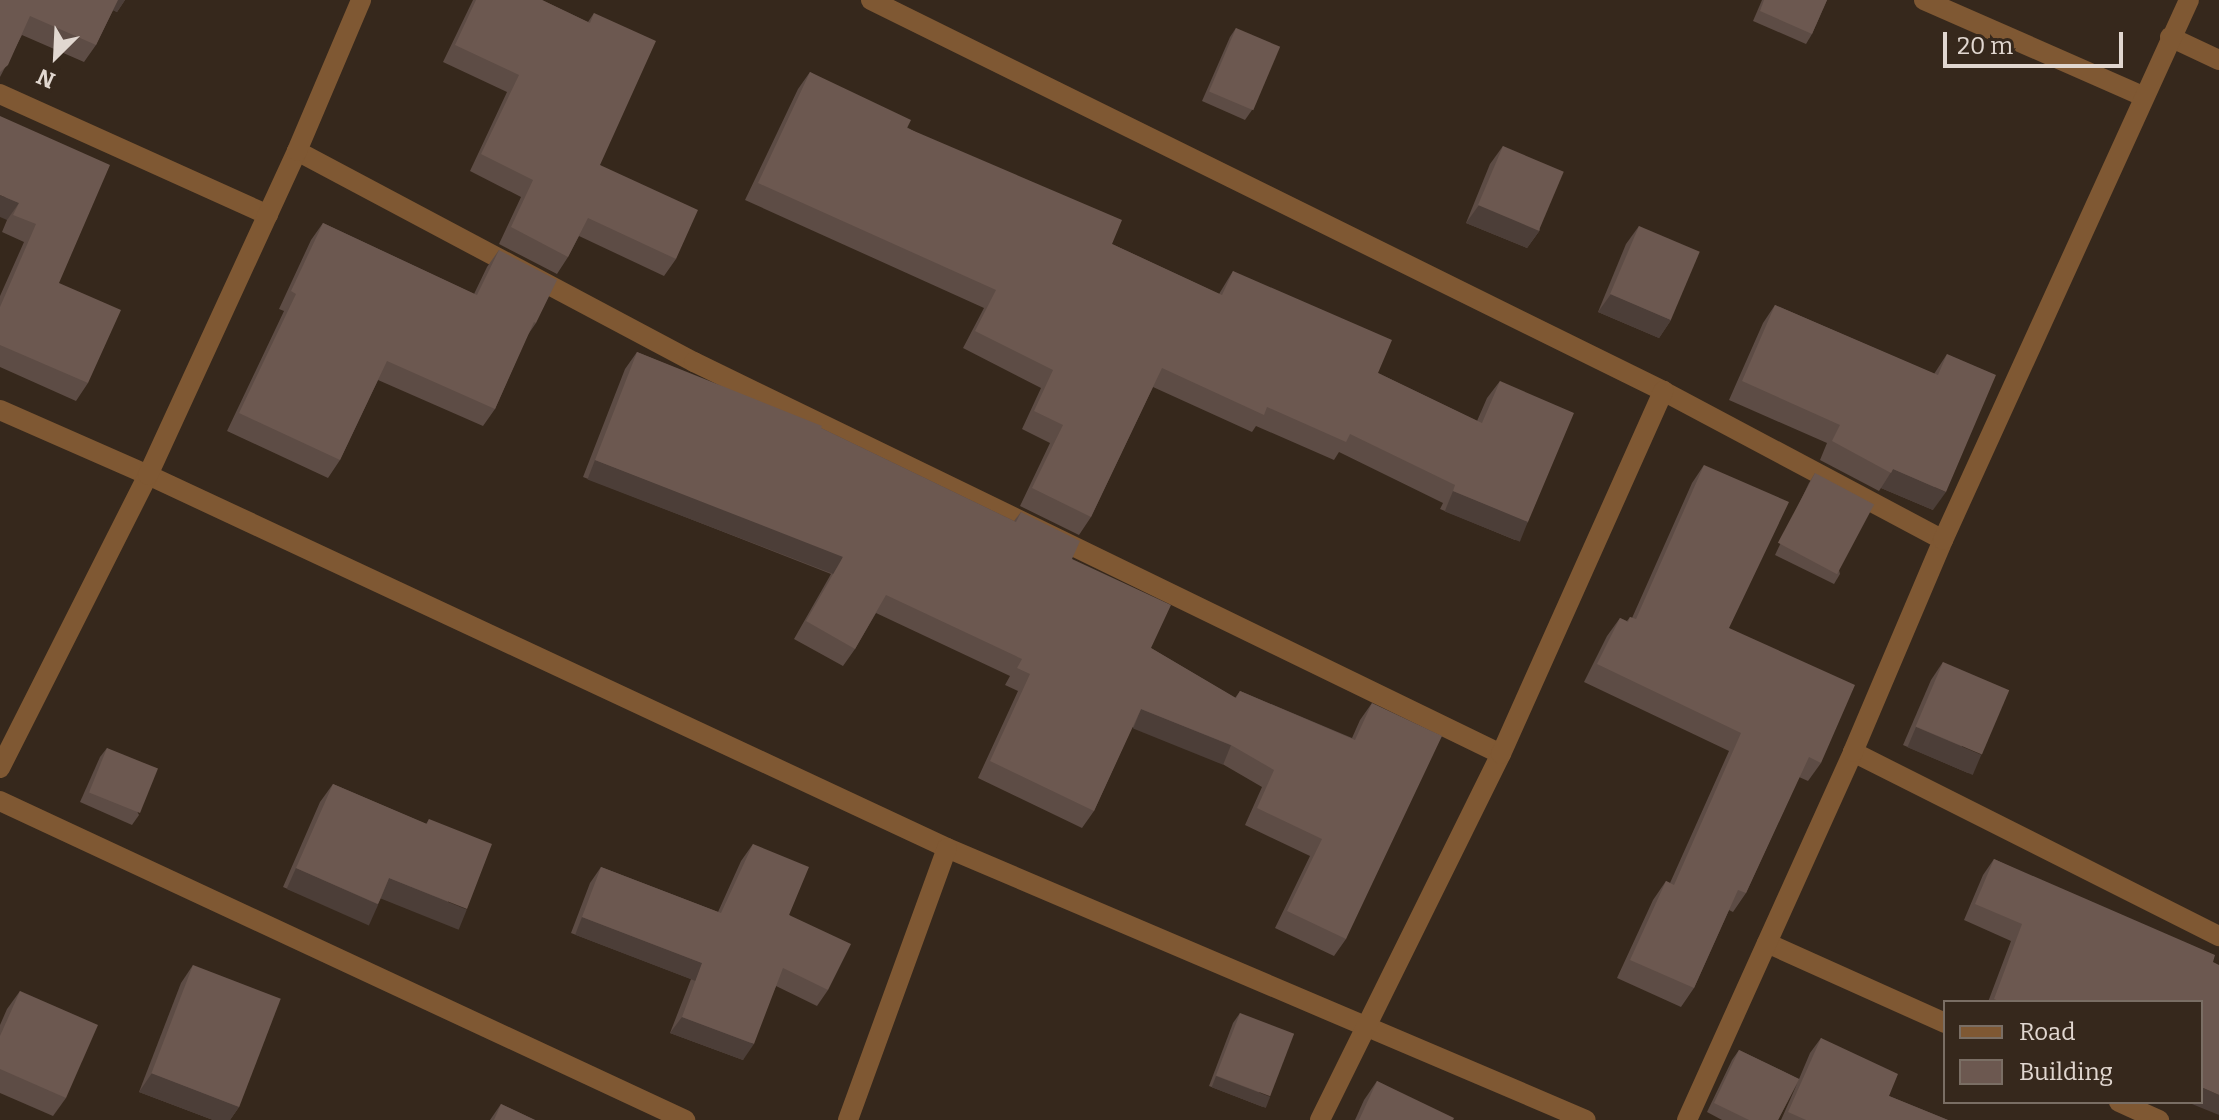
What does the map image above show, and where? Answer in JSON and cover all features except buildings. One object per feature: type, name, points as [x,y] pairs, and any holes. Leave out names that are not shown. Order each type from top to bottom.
[{"type":"street","points":[[0,768],[7,736],[148,475],[297,151],[361,0]]},
{"type":"street","points":[[871,0],[1663,391],[1943,540]]},
{"type":"street","points":[[1924,0],[2143,96]]},
{"type":"street","points":[[1687,1120],[1853,752],[1943,540],[2189,0]]},
{"type":"street","points":[[2170,37],[2219,60]]},
{"type":"street","points":[[0,94],[268,215]]},
{"type":"street","points":[[297,151],[694,362],[1501,754]]},
{"type":"street","points":[[1320,1120],[1501,754],[1663,391]]},
{"type":"street","points":[[0,410],[148,475],[947,848],[1586,1120]]},
{"type":"street","points":[[1853,752],[2219,936]]},
{"type":"street","points":[[0,801],[685,1120]]},
{"type":"street","points":[[848,1120],[947,848]]},
{"type":"street","points":[[1767,943],[1943,1022]]},
{"type":"street","points":[[2123,1104],[2159,1120]]}]
